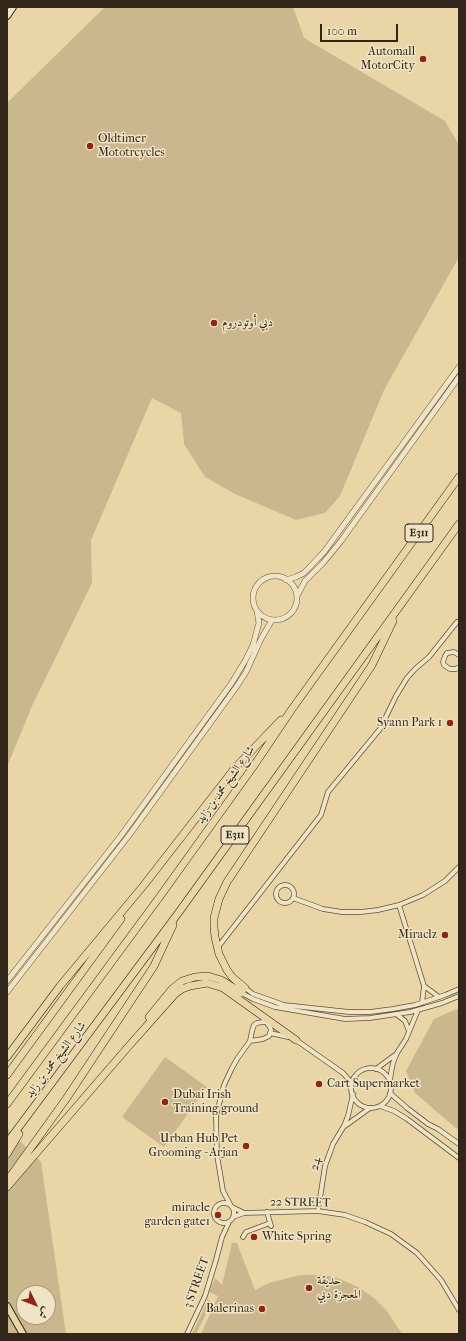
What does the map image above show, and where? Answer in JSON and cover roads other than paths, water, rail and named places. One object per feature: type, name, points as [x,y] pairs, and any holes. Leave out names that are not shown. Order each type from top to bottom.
[{"type":"highway","name":"شارع الشيخ محمد بن زايد","points":[[7,1104],[161,895],[253,767],[292,709],[459,477]]},
{"type":"highway","name":"شارع الشيخ محمد بن زايد","points":[[7,1143],[180,912],[459,524]]},
{"type":"highway","points":[[243,991],[227,970],[219,954],[215,937],[214,918],[222,890],[372,665],[399,606]]},
{"type":"highway","points":[[7,1056],[67,977],[144,885],[235,768],[292,709]]},
{"type":"highway","points":[[7,1075],[100,950],[144,885]]},
{"type":"highway","points":[[7,1181],[66,1099],[154,966],[180,912]]},
{"type":"highway","points":[[128,1046],[167,994],[182,981],[188,978],[201,976],[214,978],[243,991]]},
{"type":"highway","points":[[7,1187],[128,1046],[175,994],[182,989],[198,984],[211,984],[223,988],[296,1040]]},
{"type":"highway","points":[[7,1154],[40,1100]]},
{"type":"main road","points":[[7,16],[14,7]]},
{"type":"main road","points":[[7,1306],[23,1334]]},
{"type":"street","points":[[286,580],[304,573],[328,548],[459,367]]},
{"type":"street","points":[[256,611],[265,618],[272,620],[279,620],[290,614],[305,581],[323,563],[344,538],[459,377]]},
{"type":"street","points":[[7,981],[120,837],[231,684],[253,646],[259,623],[253,602],[253,596],[259,583],[269,577],[281,577],[295,589],[297,596]]},
{"type":"street","points":[[7,992],[135,828],[237,686],[246,672],[261,639],[272,620]]},
{"type":"street","points":[[218,947],[321,815],[328,792],[380,729],[396,696],[407,678],[429,657],[456,622]]},
{"type":"street","points":[[459,654],[454,652],[447,653],[444,662],[444,665],[450,669],[456,669],[459,667]]},
{"type":"street","points":[[293,898],[323,909],[342,912],[378,910],[399,906],[423,895],[445,881],[459,867]]},
{"type":"street","points":[[287,885],[292,889],[294,895],[293,898],[292,901],[286,904],[279,902],[275,897],[276,891],[280,886],[287,885]]},
{"type":"street","points":[[399,906],[424,986],[422,1003]]},
{"type":"street","points":[[424,986],[439,997]]},
{"type":"street","points":[[243,991],[284,1005],[342,1011],[370,1012],[422,1003],[459,989]]},
{"type":"street","points":[[243,991],[264,1004],[275,1007],[344,1018],[370,1018],[418,1010],[459,996]]},
{"type":"street","points":[[376,1069],[397,1053],[404,1043],[413,1018],[418,1010]]},
{"type":"street","points":[[396,1014],[405,1021],[409,1032]]},
{"type":"street","points":[[218,1221],[224,1223],[229,1222],[233,1217],[234,1212],[223,1191],[217,1155],[216,1116],[224,1084],[237,1059],[250,1041],[253,1028],[260,1022],[268,1024],[271,1030],[266,1038],[250,1041]]},
{"type":"street","points":[[270,1033],[283,1035],[296,1040],[343,1073],[352,1085]]},
{"type":"street","points":[[390,1083],[388,1077],[383,1072],[370,1068],[364,1070],[354,1078],[352,1085],[353,1094],[356,1101],[362,1106],[370,1108],[380,1106],[387,1100],[390,1093],[391,1073],[397,1053]]},
{"type":"street","points":[[390,1093],[428,1124],[438,1129],[459,1144]]},
{"type":"street","name":"24","points":[[318,1211],[325,1166],[333,1144],[348,1116],[353,1094]]},
{"type":"street","points":[[380,1106],[394,1111],[459,1158]]},
{"type":"street","name":"24","points":[[344,1126],[370,1108]]},
{"type":"street","points":[[222,1237],[222,1230],[215,1218],[214,1213],[216,1206],[220,1203],[223,1191]]},
{"type":"street","points":[[220,1203],[231,1205],[244,1213]]},
{"type":"street","name":"22 STREET","points":[[233,1217],[244,1213],[318,1211],[355,1218],[375,1226],[398,1238],[417,1253],[434,1270],[448,1290],[459,1310]]},
{"type":"street","points":[[243,1237],[246,1232],[270,1225],[267,1212]]},
{"type":"street","name":"3 STREET","points":[[187,1334],[207,1289],[222,1237],[229,1222]]},
{"type":"place","name":"Automall MotorCity","points":[[423,59]]},
{"type":"place","name":"Oldtimer Mototrcycles","points":[[90,146]]},
{"type":"place","name":"دبي أوتودروم","points":[[214,323]]},
{"type":"place","name":"Syann Park 1","points":[[450,723]]},
{"type":"place","name":"Miraclz","points":[[445,935]]},
{"type":"place","name":"Cart Supermarket","points":[[319,1084]]},
{"type":"place","name":"Dubai Irish Training ground","points":[[165,1102]]},
{"type":"place","name":"Urban Hub Pet Grooming - Arjan","points":[[246,1146]]},
{"type":"place","name":"miracle garden gate1","points":[[218,1215]]},
{"type":"place","name":"White Spring","points":[[254,1237]]},
{"type":"place","name":"حديقة المعجزة دبي","points":[[309,1288]]},
{"type":"place","name":"Balerinas","points":[[262,1309]]}]
